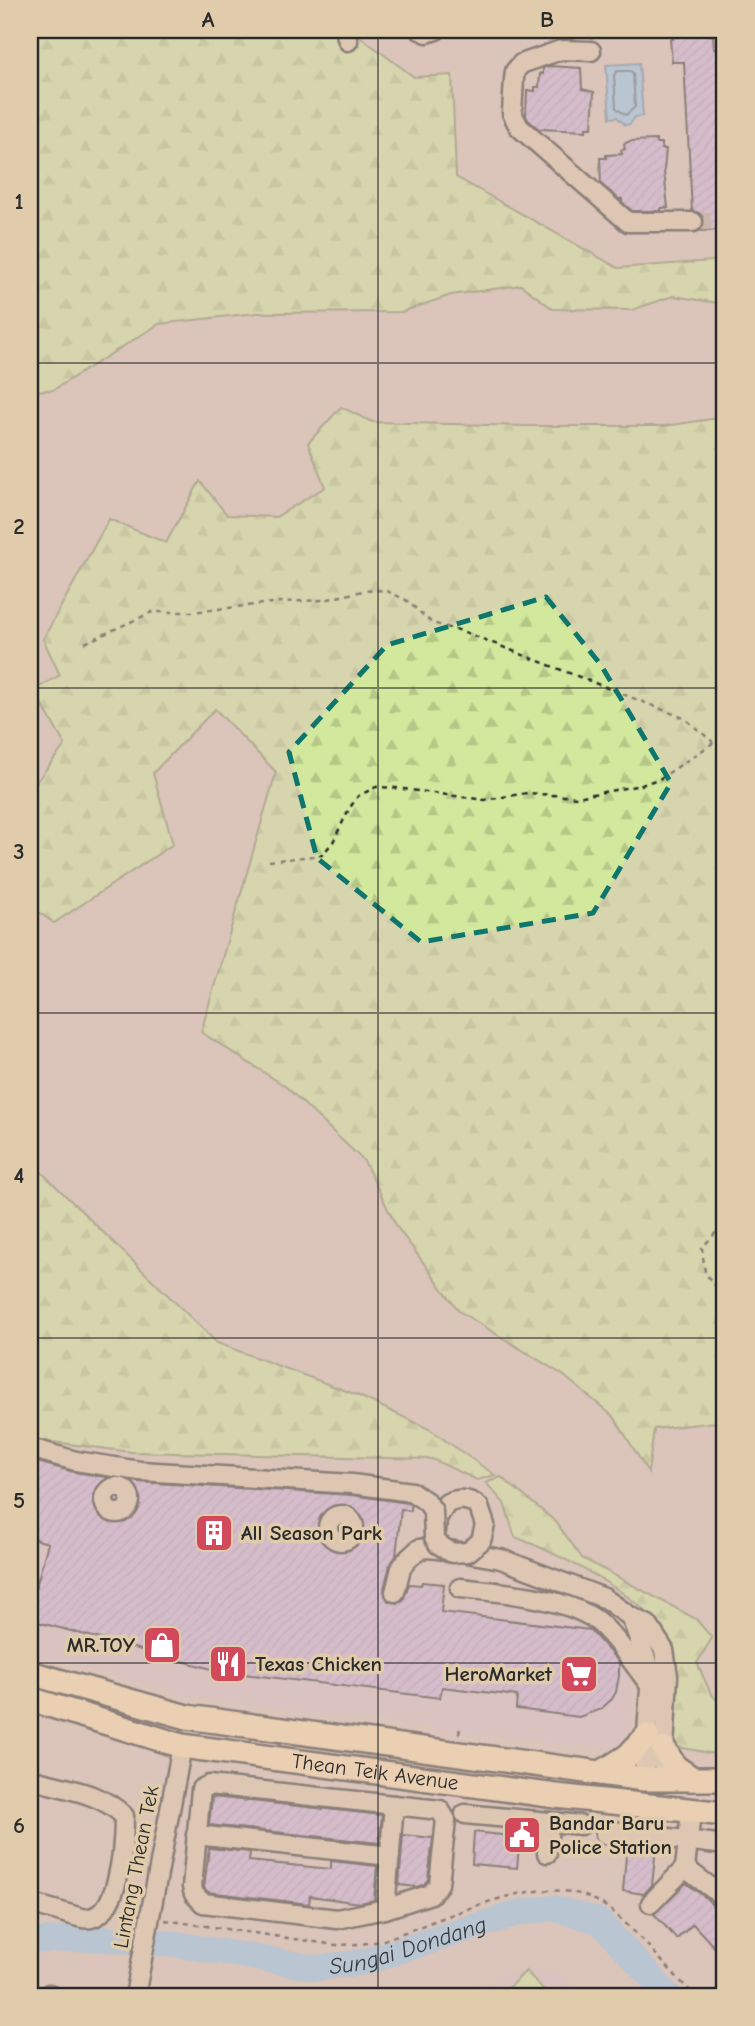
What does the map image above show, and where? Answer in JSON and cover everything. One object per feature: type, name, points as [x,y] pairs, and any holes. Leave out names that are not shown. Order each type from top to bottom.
[{"type":"main road","name":"Thean Teik Avenue","points":[[30,1673],[187,1717],[601,1773],[650,1782],[725,1779]]},
{"type":"main road","name":"Thean Teik Avenue","points":[[30,1699],[182,1746],[556,1796],[725,1814]]},
{"type":"main road","points":[[601,1773],[656,1742],[675,1767],[692,1779]]},
{"type":"main road","points":[[556,1796],[581,1789],[632,1794],[650,1782],[671,1798],[725,1803]]},
{"type":"street","points":[[420,30],[426,33],[436,30]]},
{"type":"street","points":[[591,51],[561,50],[521,64],[515,71],[514,79],[514,120],[628,222],[692,222]]},
{"type":"street","points":[[30,1448],[76,1461],[127,1469],[345,1484],[412,1492],[427,1502],[433,1511],[434,1537],[444,1550],[452,1553],[468,1552],[481,1541],[485,1525],[479,1507],[465,1499],[447,1503],[437,1518],[437,1535],[441,1542],[455,1551]]},
{"type":"street","points":[[121,1488],[127,1469]]},
{"type":"street","points":[[342,1514],[345,1484]]},
{"type":"street","points":[[395,1592],[401,1568],[419,1549],[455,1551],[501,1559],[604,1598],[631,1618],[649,1625],[664,1650],[668,1676],[650,1782]]},
{"type":"street","points":[[460,1588],[526,1597],[565,1606],[596,1620],[651,1687]]},
{"type":"street","points":[[631,1618],[652,1672],[656,1742]]},
{"type":"street","name":"Lintang Thean Tek","points":[[135,1996],[182,1746]]},
{"type":"street","points":[[522,1819],[529,1763]]},
{"type":"street","points":[[30,1779],[89,1795],[113,1805],[124,1816],[124,1842],[110,1902],[105,1911],[90,1920],[30,1903]]},
{"type":"street","points":[[209,1785],[440,1810],[446,1820],[436,1891],[385,1909],[337,1919],[203,1903],[194,1894],[192,1887],[195,1840],[201,1790],[209,1785]]},
{"type":"street","points":[[385,1909],[394,1805]]},
{"type":"street","points":[[651,1903],[685,1868],[691,1812]]},
{"type":"street","points":[[465,1814],[581,1825]]},
{"type":"street","points":[[547,1853],[549,1822]]},
{"type":"street","points":[[605,1834],[613,1831],[725,1845]]},
{"type":"street","points":[[164,1840],[195,1840],[390,1856]]},
{"type":"street","points":[[685,1868],[725,1898]]},
{"type":"path","points":[[85,643],[152,612],[192,612],[324,600],[363,591],[385,590],[406,600],[432,623],[462,631],[684,718],[712,742]]},
{"type":"path","points":[[269,861],[322,855],[333,842],[358,796],[376,788],[396,788],[485,800],[527,793],[577,797],[641,785],[661,778],[725,735]]},
{"type":"path","points":[[725,1229],[717,1231],[702,1248],[705,1273],[725,1298]]},
{"type":"path","points":[[459,1734],[460,1727]]},
{"type":"path","points":[[149,1923],[335,1945],[361,1944],[381,1941],[509,1895],[537,1890],[564,1890],[592,1899],[612,1911],[695,1996]]},
{"type":"highlighted area","points":[[546,597],[601,665],[671,783],[593,913],[421,942],[317,858],[289,752],[387,645]]},
{"type":"shaded area","points":[[30,1538],[107,1559],[447,1627],[449,1613],[479,1601],[506,1597],[545,1605],[601,1634],[624,1662],[632,1689],[630,1740],[616,1751],[205,1699],[30,1652]]},
{"type":"shaded area","points":[[526,1970],[559,1975],[581,1996],[428,1996],[471,1987]]},
{"type":"green space","points":[[351,30],[414,77],[452,75],[456,177],[618,268],[725,260],[725,304],[673,296],[632,310],[553,309],[521,285],[451,295],[402,312],[256,313],[159,324],[53,390],[30,391],[30,32]]},
{"type":"green space","points":[[341,407],[372,422],[525,426],[665,426],[725,417],[725,1421],[654,1429],[648,1472],[614,1417],[563,1375],[459,1311],[397,1227],[364,1161],[285,1086],[201,1032],[276,772],[215,709],[153,773],[173,844],[54,923],[30,906],[30,790],[65,745],[34,690],[60,675],[43,639],[109,519],[166,543],[200,481],[227,515],[276,517],[325,487],[308,443]]},
{"type":"green space","points":[[30,1161],[217,1343],[357,1395],[429,1429],[495,1475],[477,1480],[432,1459],[131,1452],[30,1439]]},
{"type":"green space","points":[[501,1477],[556,1522],[582,1558],[696,1619],[712,1638],[697,1663],[711,1694],[725,1708],[725,1756],[678,1747],[671,1726],[673,1656],[667,1637],[653,1619],[609,1584],[557,1555],[515,1537],[504,1503],[486,1483]]},
{"type":"green space","points":[[526,1971],[549,1996],[500,1996]]},
{"type":"water","points":[[639,63],[643,116],[635,117],[630,124],[625,125],[617,117],[610,118],[606,65]]},
{"type":"building","points":[[710,30],[714,49],[725,51],[725,230],[699,231],[704,221],[699,213],[692,211],[684,62],[672,62],[670,39],[673,39],[673,31]]},
{"type":"building","points":[[543,68],[581,68],[582,89],[594,92],[592,128],[586,128],[586,131],[539,129],[528,120],[527,90],[535,91],[535,87],[539,87],[540,73],[543,74]]},
{"type":"building","points":[[656,140],[656,143],[662,143],[662,149],[666,149],[664,171],[668,208],[661,208],[661,211],[632,211],[622,199],[601,184],[600,158],[622,154],[624,144],[630,141]]},
{"type":"building","points":[[30,1460],[74,1472],[138,1482],[351,1495],[408,1503],[411,1505],[411,1511],[401,1509],[396,1556],[390,1565],[384,1589],[388,1601],[397,1603],[403,1600],[409,1584],[444,1584],[441,1612],[590,1630],[619,1662],[616,1692],[601,1709],[579,1717],[516,1709],[517,1696],[442,1687],[440,1698],[219,1671],[30,1620],[30,1585],[36,1587],[48,1543],[30,1538]]},
{"type":"building","points":[[212,1797],[382,1815],[379,1843],[209,1825]]},
{"type":"building","points":[[474,1832],[520,1837],[517,1868],[472,1864]]},
{"type":"building","points":[[403,1835],[433,1838],[428,1879],[417,1887],[399,1885]]},
{"type":"building","points":[[627,1844],[656,1848],[652,1885],[644,1894],[623,1891]]},
{"type":"building","points":[[209,1848],[250,1852],[249,1861],[331,1869],[331,1861],[377,1866],[374,1900],[359,1903],[310,1896],[309,1904],[208,1892],[204,1888]]},
{"type":"building","points":[[686,1883],[706,1898],[725,1919],[725,1959],[693,1924],[677,1939],[654,1914]]},
{"type":"waterway","name":"Sungai Dondang","points":[[30,1941],[93,1938],[176,1944],[316,1968],[364,1962],[521,1912],[554,1908],[599,1921],[669,1996]]},
{"type":"tunnel","points":[[693,222],[725,220]]},
{"type":"place","name":"All Season Park","points":[[214,1533]]},
{"type":"place","name":"MR.TOY","points":[[162,1645]]},
{"type":"place","name":"Texas Chicken","points":[[228,1664]]},
{"type":"place","name":"HeroMarket","points":[[579,1674]]},
{"type":"place","name":"Bandar Baru Police Station","points":[[522,1835]]}]
